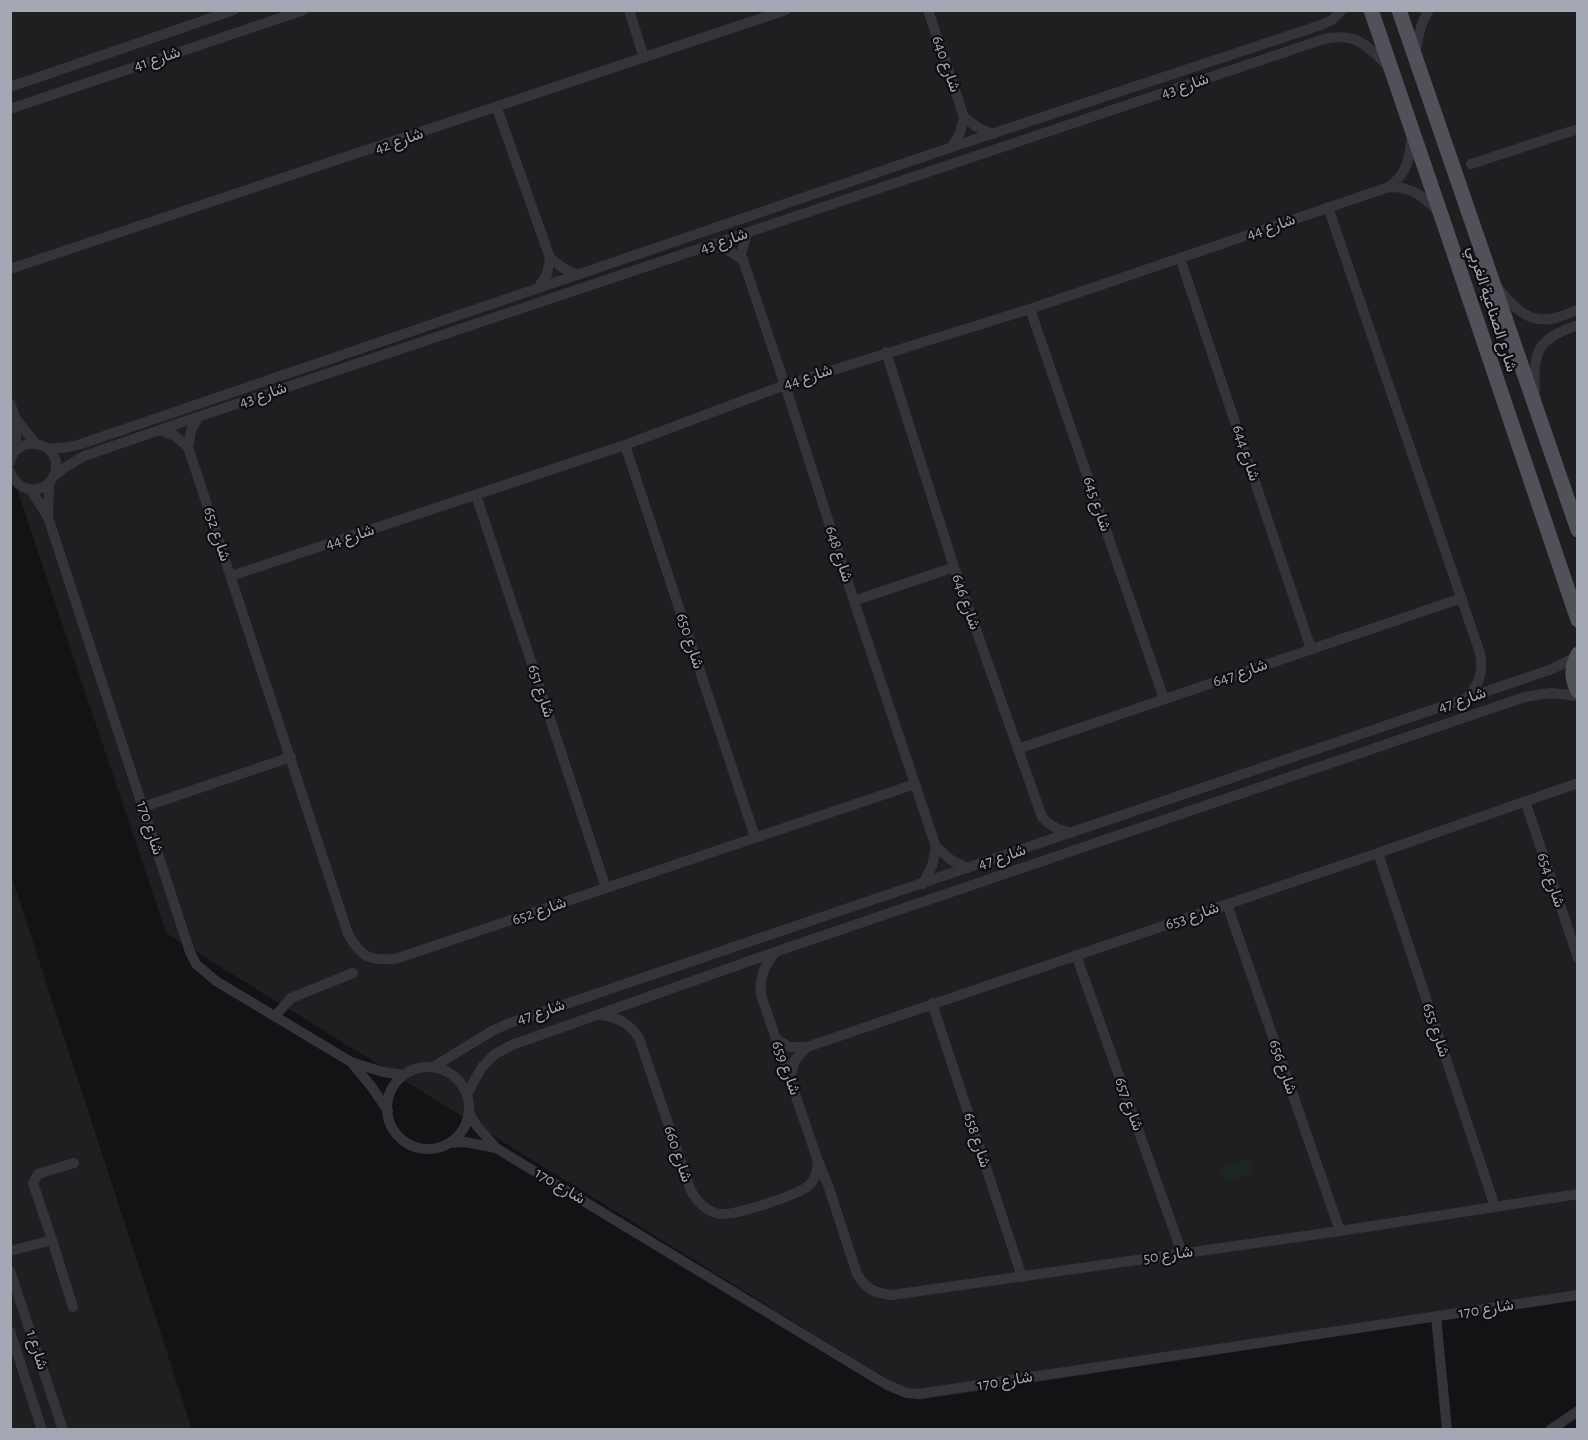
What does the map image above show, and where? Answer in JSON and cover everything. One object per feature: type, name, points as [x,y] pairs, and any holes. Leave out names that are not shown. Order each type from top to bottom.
[{"type":"main road","name":"شارع الصناعية الغربي","points":[[1371,10],[1578,620]]},
{"type":"main road","name":"شارع الصناعية الغربي","points":[[1399,10],[1578,530]]},
{"type":"main road","points":[[1576,656],[1572,674],[1578,691]]},
{"type":"street","name":"شارع 41","points":[[10,87],[234,10]]},
{"type":"street","name":"شارع 41","points":[[10,109],[304,10]]},
{"type":"street","points":[[629,10],[644,58]]},
{"type":"street","name":"شارع 42","points":[[10,269],[786,10]]},
{"type":"street","name":"شارع 640","points":[[928,10],[964,117]]},
{"type":"street","name":"شارع 43","points":[[48,449],[81,444],[952,147],[1321,25],[1332,20],[1342,10]]},
{"type":"street","points":[[1415,56],[1421,27],[1429,10]]},
{"type":"street","name":"شارع 43","points":[[31,490],[44,487],[64,468],[84,456],[1324,39],[1335,36],[1354,38],[1369,47],[1391,69]]},
{"type":"street","points":[[497,108],[550,258],[547,274],[538,288]]},
{"type":"street","points":[[952,147],[960,133],[964,117],[977,127],[993,134]]},
{"type":"street","points":[[1471,164],[1578,129]]},
{"type":"street","points":[[1389,187],[1403,174],[1407,165],[1413,131]]},
{"type":"street","name":"شارع 44","points":[[231,576],[626,446],[785,385],[1030,309],[1389,187],[1417,192],[1442,215]]},
{"type":"street","points":[[1328,207],[1483,663],[1480,679],[1467,698]]},
{"type":"street","name":"شارع 648","points":[[747,233],[741,254],[936,848]]},
{"type":"street","points":[[711,246],[728,250],[743,260]]},
{"type":"street","points":[[550,258],[563,268],[578,274]]},
{"type":"street","name":"شارع 644","points":[[1180,258],[1311,649]]},
{"type":"street","points":[[1491,279],[1509,301],[1527,316],[1549,319],[1578,310]]},
{"type":"street","name":"شارع 645","points":[[1030,309],[1164,699]]},
{"type":"street","points":[[1535,407],[1534,375],[1538,350],[1554,334],[1578,325]]},
{"type":"street","name":"شارع 646","points":[[886,352],[954,567],[1042,817],[1058,830],[1072,833]]},
{"type":"street","points":[[10,403],[15,417],[17,450]]},
{"type":"street","points":[[15,417],[35,443]]},
{"type":"street","points":[[188,447],[190,431],[198,417]]},
{"type":"street","points":[[160,430],[175,436],[188,447]]},
{"type":"street","points":[[10,462],[17,450],[26,444],[35,443],[48,449]]},
{"type":"street","name":"شارع 650","points":[[626,446],[755,837]]},
{"type":"street","name":"شارع 652","points":[[188,447],[348,934],[363,955],[379,960],[395,959],[915,784]]},
{"type":"street","name":"شارع 170","points":[[48,449],[56,462],[56,469],[51,480],[48,517]]},
{"type":"street","name":"شارع 170","points":[[10,471],[15,482],[31,490],[48,517],[186,941],[196,964],[216,981],[351,1062],[383,1072],[404,1075]]},
{"type":"street","name":"شارع 651","points":[[476,495],[606,888]]},
{"type":"street","points":[[854,601],[954,567]]},
{"type":"street","name":"شارع 647","points":[[1018,749],[1462,598]]},
{"type":"street","name":"شارع 47","points":[[433,1067],[507,1024],[1552,669],[1576,656]]},
{"type":"street","name":"شارع 47","points":[[468,1095],[482,1067],[495,1054],[512,1045],[598,1014],[1525,697],[1550,693],[1578,696]]},
{"type":"street","points":[[143,807],[291,757]]},
{"type":"street","name":"شارع 653","points":[[807,1047],[1578,783]]},
{"type":"street","name":"شارع 654","points":[[1525,801],[1578,958]]},
{"type":"street","points":[[923,884],[932,866],[936,848],[951,860],[968,868]]},
{"type":"street","name":"شارع 655","points":[[1378,853],[1495,1207]]},
{"type":"street","name":"شارع 656","points":[[1227,904],[1340,1231]]},
{"type":"street","name":"شارع 659","points":[[775,952],[766,963],[762,973],[761,995],[818,1161]]},
{"type":"street","name":"شارع 657","points":[[1076,955],[1182,1253]]},
{"type":"street","points":[[274,1016],[291,998],[353,973]]},
{"type":"street","name":"شارع 658","points":[[932,1003],[1022,1277]]},
{"type":"street","name":"شارع 660","points":[[598,1014],[621,1020],[633,1029],[639,1038],[691,1191],[705,1209],[718,1214],[731,1214],[795,1194],[810,1185]]},
{"type":"street","points":[[776,1039],[790,1047],[807,1047]]},
{"type":"street","points":[[790,1077],[795,1060],[807,1047]]},
{"type":"street","name":"شارع 170","points":[[351,1062],[371,1086],[387,1111]]},
{"type":"street","points":[[433,1067],[458,1079],[468,1095],[470,1112],[466,1125],[459,1135],[450,1143],[430,1149],[420,1148],[401,1138],[394,1131],[387,1111],[391,1091],[396,1082],[413,1070],[433,1067]]},
{"type":"street","name":"شارع 170","points":[[470,1112],[476,1125],[496,1148],[887,1385],[907,1393],[930,1392],[1578,1295]]},
{"type":"street","name":"شارع 170","points":[[450,1143],[465,1142],[496,1148]]},
{"type":"street","points":[[810,1185],[816,1174],[818,1161]]},
{"type":"street","name":"شارع 50","points":[[818,1161],[857,1274],[870,1290],[892,1295],[1340,1231],[1578,1194]]},
{"type":"street","points":[[73,1307],[33,1183],[38,1174],[74,1163]]},
{"type":"street","points":[[810,1185],[819,1184],[829,1188]]},
{"type":"street","points":[[10,1251],[52,1240]]},
{"type":"street","name":"شارع 1","points":[[10,1271],[63,1430]]},
{"type":"street","points":[[1436,1316],[1447,1430]]},
{"type":"street","name":"شارع 1","points":[[10,1331],[42,1430]]},
{"type":"street","points":[[1550,1430],[1578,1411]]},
{"type":"shaded area","points":[[10,11],[1577,11],[1577,1300],[920,1400],[166,933],[11,471]]},
{"type":"shaded area","points":[[11,875],[192,1429],[11,1429]]},
{"type":"shaded area","points":[[1249,1159],[1253,1174],[1225,1183],[1220,1168]]}]
